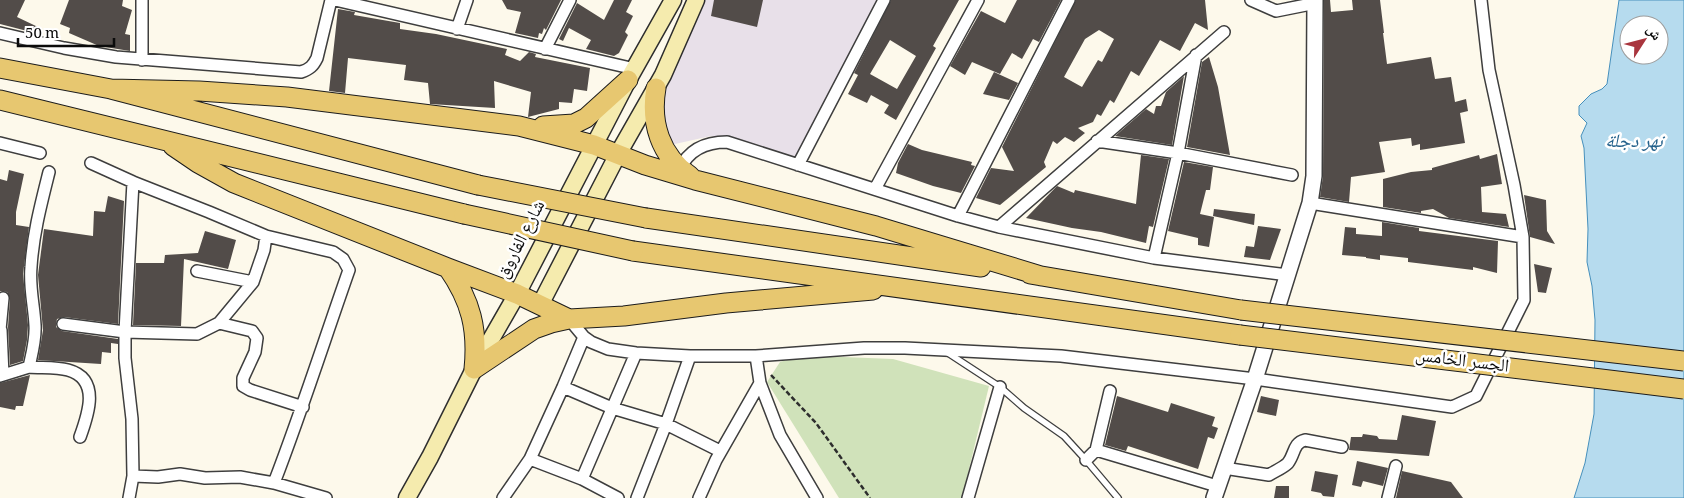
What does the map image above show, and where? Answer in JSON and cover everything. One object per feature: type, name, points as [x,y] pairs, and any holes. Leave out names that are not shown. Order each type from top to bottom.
[{"type":"main road","name":"شارع الفاروق","points":[[407,498],[430,457],[474,369],[517,294],[631,75],[673,0]]},
{"type":"main road","points":[[540,305],[618,154],[656,88],[696,0]]},
{"type":"main road","points":[[0,68],[111,89],[478,185],[646,218],[1041,276]]},
{"type":"main road","points":[[519,126],[574,124],[594,112],[631,75]]},
{"type":"main road","points":[[656,88],[654,100],[655,126],[664,149],[688,174]]},
{"type":"main road","points":[[111,89],[199,91],[287,97],[519,126],[594,145],[645,164],[876,226],[1041,276]]},
{"type":"main road","points":[[0,100],[464,214],[633,251],[899,287]]},
{"type":"main road","points":[[164,139],[198,163],[234,183],[517,294],[569,319]]},
{"type":"main road","points":[[448,268],[458,283],[472,316],[476,351],[474,369]]},
{"type":"main road","name":"الجسر الخامس","points":[[1041,276],[1241,310],[1684,361]]},
{"type":"main road","points":[[474,369],[534,329],[551,322],[899,287]]},
{"type":"main road","name":"الجسر الخامس","points":[[899,287],[1240,336],[1684,389]]},
{"type":"street","points":[[142,0],[142,60]]},
{"type":"street","points":[[0,33],[64,48],[142,60],[301,72],[308,70],[314,65],[317,58],[331,0]]},
{"type":"street","points":[[335,0],[545,49],[631,75]]},
{"type":"street","points":[[457,29],[467,0]]},
{"type":"street","points":[[545,49],[570,0]]},
{"type":"street","points":[[798,165],[884,0]]},
{"type":"street","points":[[875,189],[978,0]]},
{"type":"street","points":[[958,216],[1069,0]]},
{"type":"street","points":[[1096,450],[1215,492],[1255,380],[1310,203],[1314,176],[1316,2],[1276,10],[1251,0]]},
{"type":"street","points":[[569,319],[584,337],[599,346],[636,353],[690,356],[756,356],[864,348],[905,348],[1061,356],[1452,407],[1476,396],[1524,300],[1523,237],[1490,70],[1481,0]]},
{"type":"street","points":[[999,227],[1224,32]]},
{"type":"street","points":[[1154,258],[1178,153],[1196,55]]},
{"type":"street","points":[[1097,141],[1178,153],[1292,175]]},
{"type":"street","points":[[0,142],[40,153]]},
{"type":"street","points":[[688,174],[684,159],[693,151],[703,145],[727,142],[958,216],[999,227],[1154,258],[1288,275]]},
{"type":"street","points":[[91,163],[266,236],[333,252],[343,259],[349,270],[303,407],[274,483]]},
{"type":"street","points":[[29,367],[34,344],[35,326],[30,267],[35,228],[49,172]]},
{"type":"street","points":[[130,498],[133,476],[132,419],[125,358],[125,332],[133,182]]},
{"type":"street","points":[[1310,203],[1523,237]]},
{"type":"street","points":[[63,324],[125,332],[196,334],[220,322],[253,282],[264,250],[266,236]]},
{"type":"street","points":[[197,271],[253,282]]},
{"type":"street","points":[[3,298],[0,330],[2,376],[29,367],[66,369],[77,373],[83,378],[90,400],[89,412],[80,437]]},
{"type":"street","points":[[220,322],[252,331],[257,338],[255,352],[244,378],[243,386],[303,407]]},
{"type":"street","points":[[503,498],[530,459],[564,387],[584,337]]},
{"type":"street","points":[[582,479],[636,353]]},
{"type":"street","points":[[637,498],[690,356]]},
{"type":"street","points":[[756,356],[760,383],[780,435],[817,498]]},
{"type":"street","points":[[699,498],[720,452],[760,383]]},
{"type":"street","points":[[564,387],[612,408],[666,424],[720,452]]},
{"type":"street","points":[[968,498],[1000,387]]},
{"type":"street","points":[[1086,460],[1096,450],[1110,391]]},
{"type":"street","points":[[1224,468],[1269,475],[1287,463],[1296,444],[1300,441],[1305,440],[1342,447]]},
{"type":"street","points":[[530,459],[582,479],[618,498]]},
{"type":"street","points":[[1388,498],[1396,466]]},
{"type":"street","points":[[133,476],[158,477],[180,474],[205,478],[240,477],[274,483],[326,498]]},
{"type":"lane","points":[[946,351],[1000,387],[1024,408],[1064,436],[1118,498]]},
{"type":"path","points":[[756,356],[767,372],[816,423],[870,498]]},
{"type":"shaded area","points":[[700,0],[877,0],[795,158],[711,136],[657,148],[660,95]]},
{"type":"green space","points":[[796,357],[893,359],[989,386],[962,498],[839,498],[767,382],[780,362]]},
{"type":"water","name":"نهر دجلة","points":[[1619,0],[1684,0],[1684,498],[1574,498],[1585,463],[1594,414],[1595,320],[1592,286],[1587,262],[1588,229],[1584,148],[1581,136],[1587,123],[1579,115],[1579,106],[1591,94],[1602,89],[1607,84]]},
{"type":"building","points":[[0,0],[25,0],[17,17],[38,27],[35,33],[0,24]]},
{"type":"building","points":[[69,0],[123,0],[122,6],[132,10],[125,34],[130,35],[130,51],[99,46],[69,33],[70,28],[60,24]]},
{"type":"building","points":[[502,0],[561,0],[546,30],[544,28],[542,34],[539,33],[538,38],[515,33],[521,12],[507,9]]},
{"type":"building","points":[[614,0],[632,0],[626,12],[633,16],[625,32],[628,35],[619,53],[614,56],[586,49],[591,40],[569,28],[563,41],[559,39],[577,3],[604,20]]},
{"type":"building","points":[[714,0],[763,0],[757,27],[711,16]]},
{"type":"building","points":[[891,0],[959,0],[933,46],[936,48],[896,120],[884,113],[889,105],[871,95],[867,103],[848,94],[858,75],[854,73]],"holes":[[[890,40],[916,56],[897,89],[870,74]]]},
{"type":"building","points":[[1017,0],[1061,0],[1039,42],[1033,39],[1022,59],[1012,53],[1000,74],[972,62],[965,75],[950,66],[981,11],[1005,23]]},
{"type":"building","points":[[1076,0],[1205,0],[1208,30],[1195,23],[1180,51],[1160,40],[1139,76],[1131,71],[1114,103],[1110,100],[1101,116],[1097,114],[1093,122],[1078,128],[1085,133],[1074,142],[1065,137],[1057,144],[1053,141],[1044,162],[1046,167],[1000,205],[976,198],[991,168],[1014,171],[1002,147]],"holes":[[[1099,30],[1114,39],[1102,62],[1098,60],[1082,87],[1064,77],[1085,39]]]},
{"type":"building","points":[[1324,0],[1330,0],[1331,12],[1353,10],[1352,0],[1380,0],[1387,64],[1431,57],[1435,79],[1451,77],[1455,102],[1466,99],[1468,111],[1460,113],[1465,143],[1420,150],[1420,144],[1412,146],[1411,138],[1379,142],[1385,172],[1351,177],[1349,202],[1320,197],[1323,176]]},
{"type":"building","points":[[338,9],[355,12],[354,15],[400,23],[400,29],[436,34],[507,49],[505,55],[520,61],[529,52],[536,54],[535,57],[590,68],[587,91],[574,89],[572,103],[559,102],[559,109],[528,117],[531,92],[494,81],[495,108],[430,104],[428,83],[404,80],[406,65],[348,58],[345,93],[329,91]]},
{"type":"building","points":[[1209,57],[1218,87],[1230,155],[1187,147],[1202,62]]},
{"type":"building","points":[[994,72],[1018,83],[1009,100],[983,94]]},
{"type":"building","points":[[1184,76],[1172,145],[1115,136],[1146,109],[1154,114],[1156,106],[1161,106],[1166,92]]},
{"type":"building","points":[[908,144],[922,150],[972,162],[971,165],[975,166],[961,193],[933,186],[896,173],[898,163]]},
{"type":"building","points":[[1497,154],[1502,184],[1481,187],[1482,212],[1506,214],[1509,227],[1449,218],[1433,209],[1421,211],[1421,213],[1383,207],[1383,179],[1411,172],[1432,170],[1432,168],[1479,155],[1480,159]]},
{"type":"building","points":[[1141,155],[1169,159],[1153,227],[1149,226],[1146,243],[1101,232],[1026,218],[1057,186],[1074,193],[1075,190],[1136,204]]},
{"type":"building","points":[[1184,162],[1213,167],[1210,190],[1206,190],[1200,214],[1214,217],[1209,247],[1198,245],[1198,238],[1168,231]]},
{"type":"building","points":[[9,170],[24,174],[16,212],[16,225],[29,227],[23,274],[28,325],[27,340],[23,361],[10,365],[8,327],[10,298],[7,292],[0,291],[0,179],[7,181]]},
{"type":"building","points":[[1524,195],[1546,200],[1547,231],[1555,244],[1530,237]]},
{"type":"building","points":[[108,196],[124,201],[118,324],[64,317],[57,319],[56,327],[62,331],[118,339],[118,344],[111,343],[111,353],[102,352],[101,364],[38,360],[43,330],[38,275],[44,229],[93,236],[94,211],[105,212]]},
{"type":"building","points":[[1214,209],[1255,214],[1254,225],[1213,216]]},
{"type":"building","points":[[1382,222],[1419,228],[1419,231],[1498,241],[1497,273],[1473,267],[1473,270],[1408,262],[1408,258],[1380,255],[1380,260],[1342,255],[1345,227],[1356,228],[1356,234],[1382,236]]},
{"type":"building","points":[[1258,226],[1281,229],[1270,260],[1244,257],[1246,246],[1254,247]]},
{"type":"building","points":[[205,231],[236,240],[228,269],[184,259],[181,326],[133,325],[136,263],[164,263],[165,255],[198,253]]},
{"type":"building","points":[[1534,264],[1552,268],[1546,293],[1538,292]]},
{"type":"building","points":[[30,375],[23,406],[16,406],[15,410],[0,407],[0,383]]},
{"type":"building","points":[[1117,396],[1168,412],[1171,403],[1215,417],[1212,426],[1218,428],[1214,439],[1208,437],[1198,469],[1128,446],[1126,451],[1105,445]]},
{"type":"building","points":[[1261,396],[1279,400],[1276,416],[1257,412]]},
{"type":"building","points":[[1402,415],[1436,421],[1429,456],[1349,450],[1351,437],[1362,437],[1363,434],[1377,436],[1379,439],[1397,440]]},
{"type":"building","points":[[1357,461],[1388,468],[1383,486],[1363,481],[1361,487],[1352,485]]},
{"type":"building","points":[[1315,471],[1338,475],[1334,497],[1323,496],[1321,493],[1311,491]]},
{"type":"building","points":[[1402,471],[1451,482],[1463,498],[1396,498]]},
{"type":"building","points":[[1276,486],[1289,486],[1289,498],[1274,498]]}]
